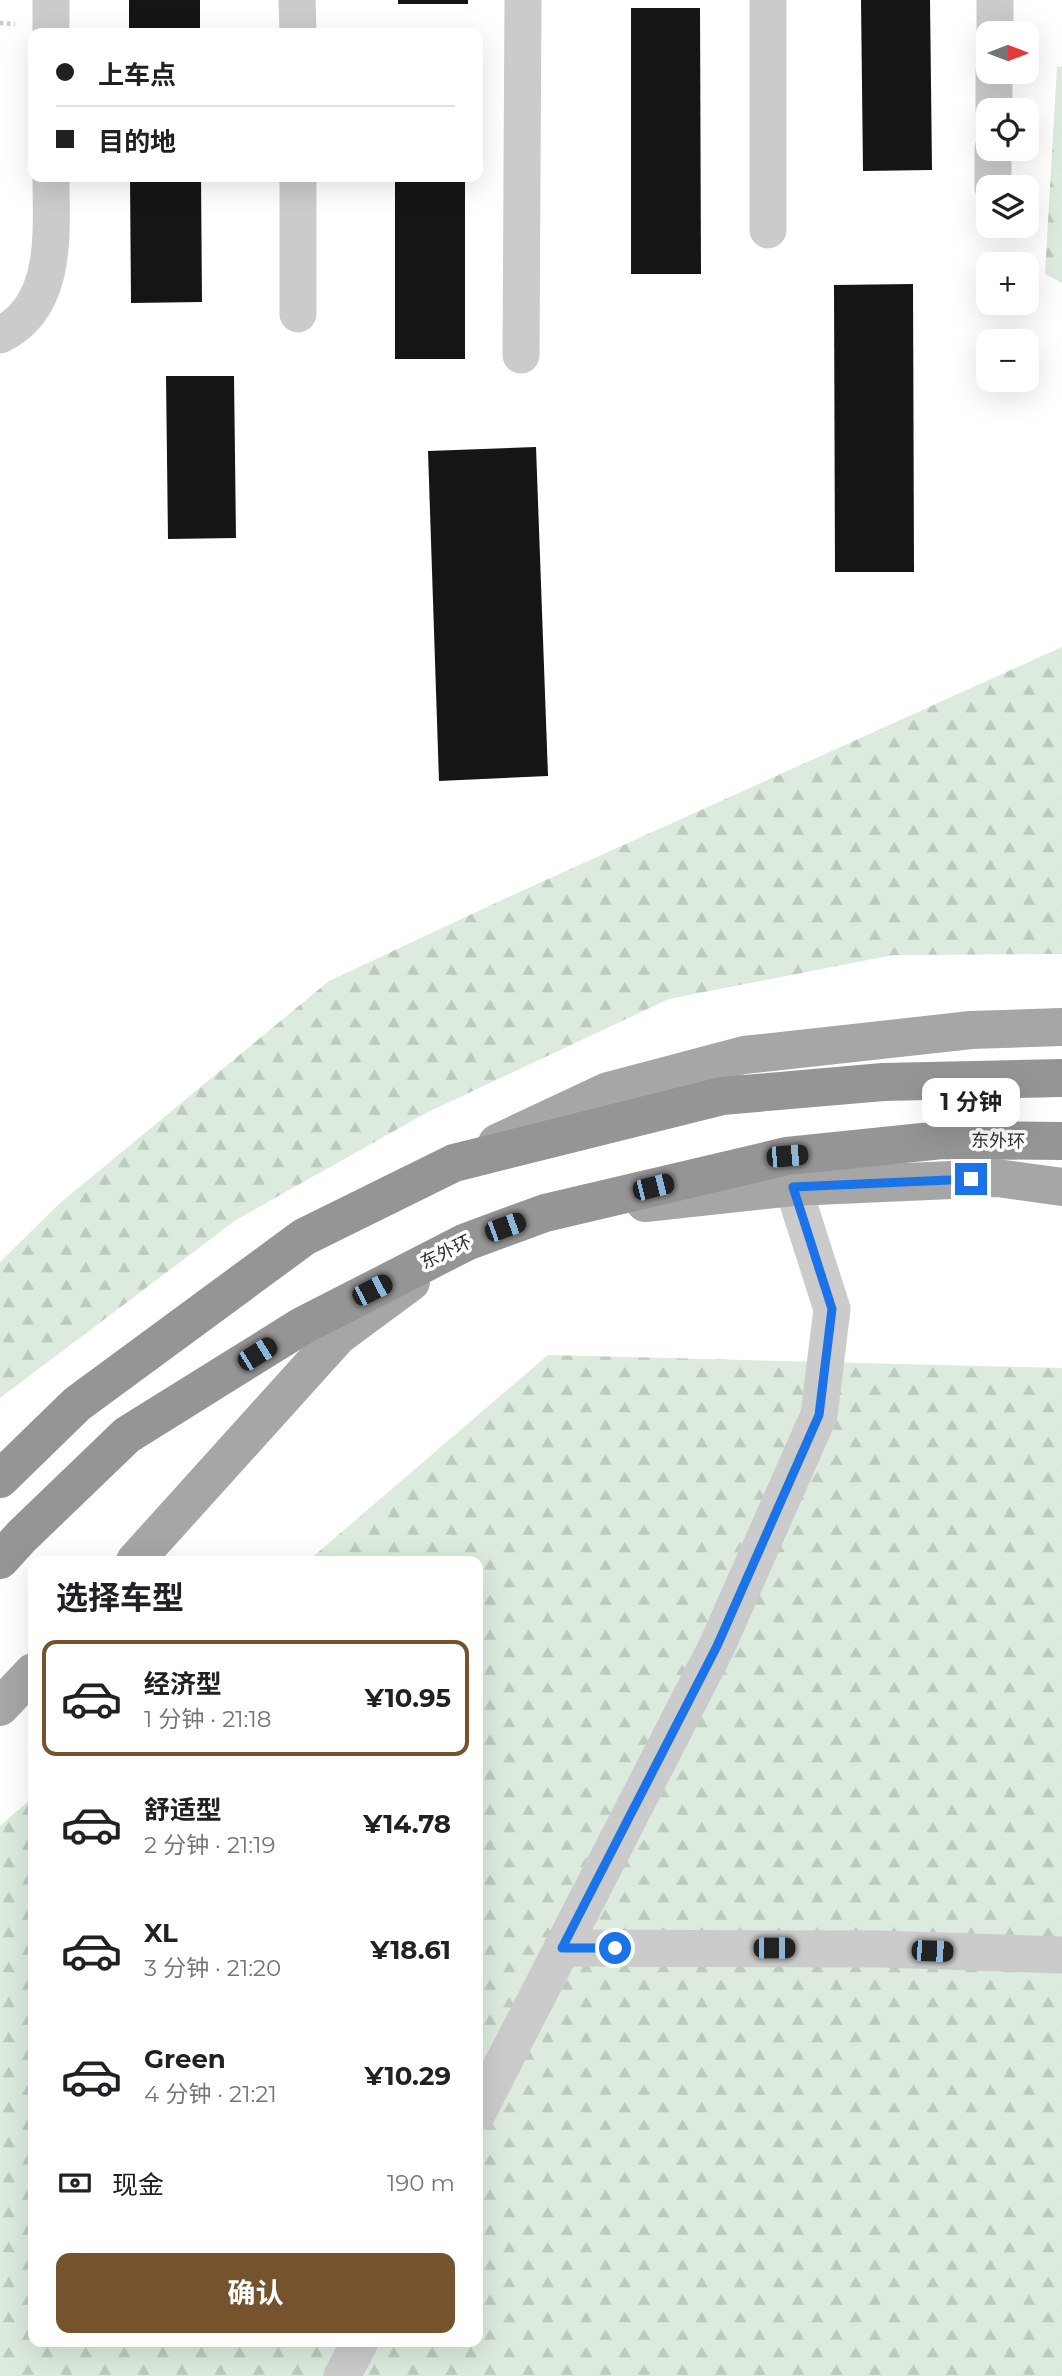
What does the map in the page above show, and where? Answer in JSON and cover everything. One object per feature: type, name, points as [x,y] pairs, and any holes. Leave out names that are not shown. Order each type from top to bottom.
[{"type":"highway","points":[[0,1479],[77,1404],[304,1237],[454,1163],[722,1096],[883,1082],[1062,1078]]},
{"type":"highway","name":"东外环","points":[[0,1560],[127,1435],[302,1326],[466,1242],[545,1213],[787,1156],[942,1140],[1062,1141]]},
{"type":"main road","points":[[454,1163],[608,1091],[744,1055],[971,1030],[1062,1027]]},
{"type":"main road","points":[[545,1213],[793,1187],[997,1178],[1062,1187]]},
{"type":"main road","points":[[140,1556],[338,1336],[466,1242]]},
{"type":"main road","points":[[0,1467],[77,1404]]},
{"type":"main road","points":[[0,1707],[28,1677]]},
{"type":"street","points":[[51,0],[51,28]]},
{"type":"street","points":[[298,0],[298,28]]},
{"type":"street","points":[[521,355],[523,0]]},
{"type":"street","points":[[768,0],[768,230]]},
{"type":"street","points":[[995,0],[995,21]]},
{"type":"street","points":[[0,335],[15,327],[43,290],[51,251],[51,182]]},
{"type":"street","points":[[298,182],[298,314]]},
{"type":"street","points":[[483,2102],[717,1646],[819,1415],[832,1309],[793,1187]]},
{"type":"street","points":[[562,1948],[880,1949],[1062,1955]]},
{"type":"street","points":[[342,2376],[357,2347]]},
{"type":"green space","points":[[1062,66],[1062,283],[1045,274],[1057,67]]},
{"type":"green space","points":[[1062,647],[1062,954],[893,955],[669,999],[426,1113],[236,1220],[0,1398],[0,1262],[60,1203],[329,981]]},
{"type":"green space","points":[[548,1355],[1062,1368],[1062,2376],[0,2376],[0,1826],[28,1801],[28,2347],[483,2347],[483,1556],[314,1556]]},
{"type":"building","points":[[129,0],[200,0],[200,28],[129,28]]},
{"type":"building","points":[[398,0],[468,0],[468,4],[398,4]]},
{"type":"building","points":[[861,0],[930,0],[932,170],[863,171]]},
{"type":"building","points":[[631,8],[700,8],[701,274],[631,274]]},
{"type":"building","points":[[130,182],[201,182],[202,302],[131,303]]},
{"type":"building","points":[[395,182],[465,182],[465,359],[395,359]]},
{"type":"building","points":[[913,284],[914,572],[835,572],[834,285]]},
{"type":"building","points":[[166,376],[234,376],[236,538],[168,539]]},
{"type":"building","points":[[536,447],[548,776],[439,781],[428,451]]},
{"type":"route","points":[[615,1948],[562,1948],[717,1646],[819,1415],[832,1309],[793,1187],[971,1179]]}]
